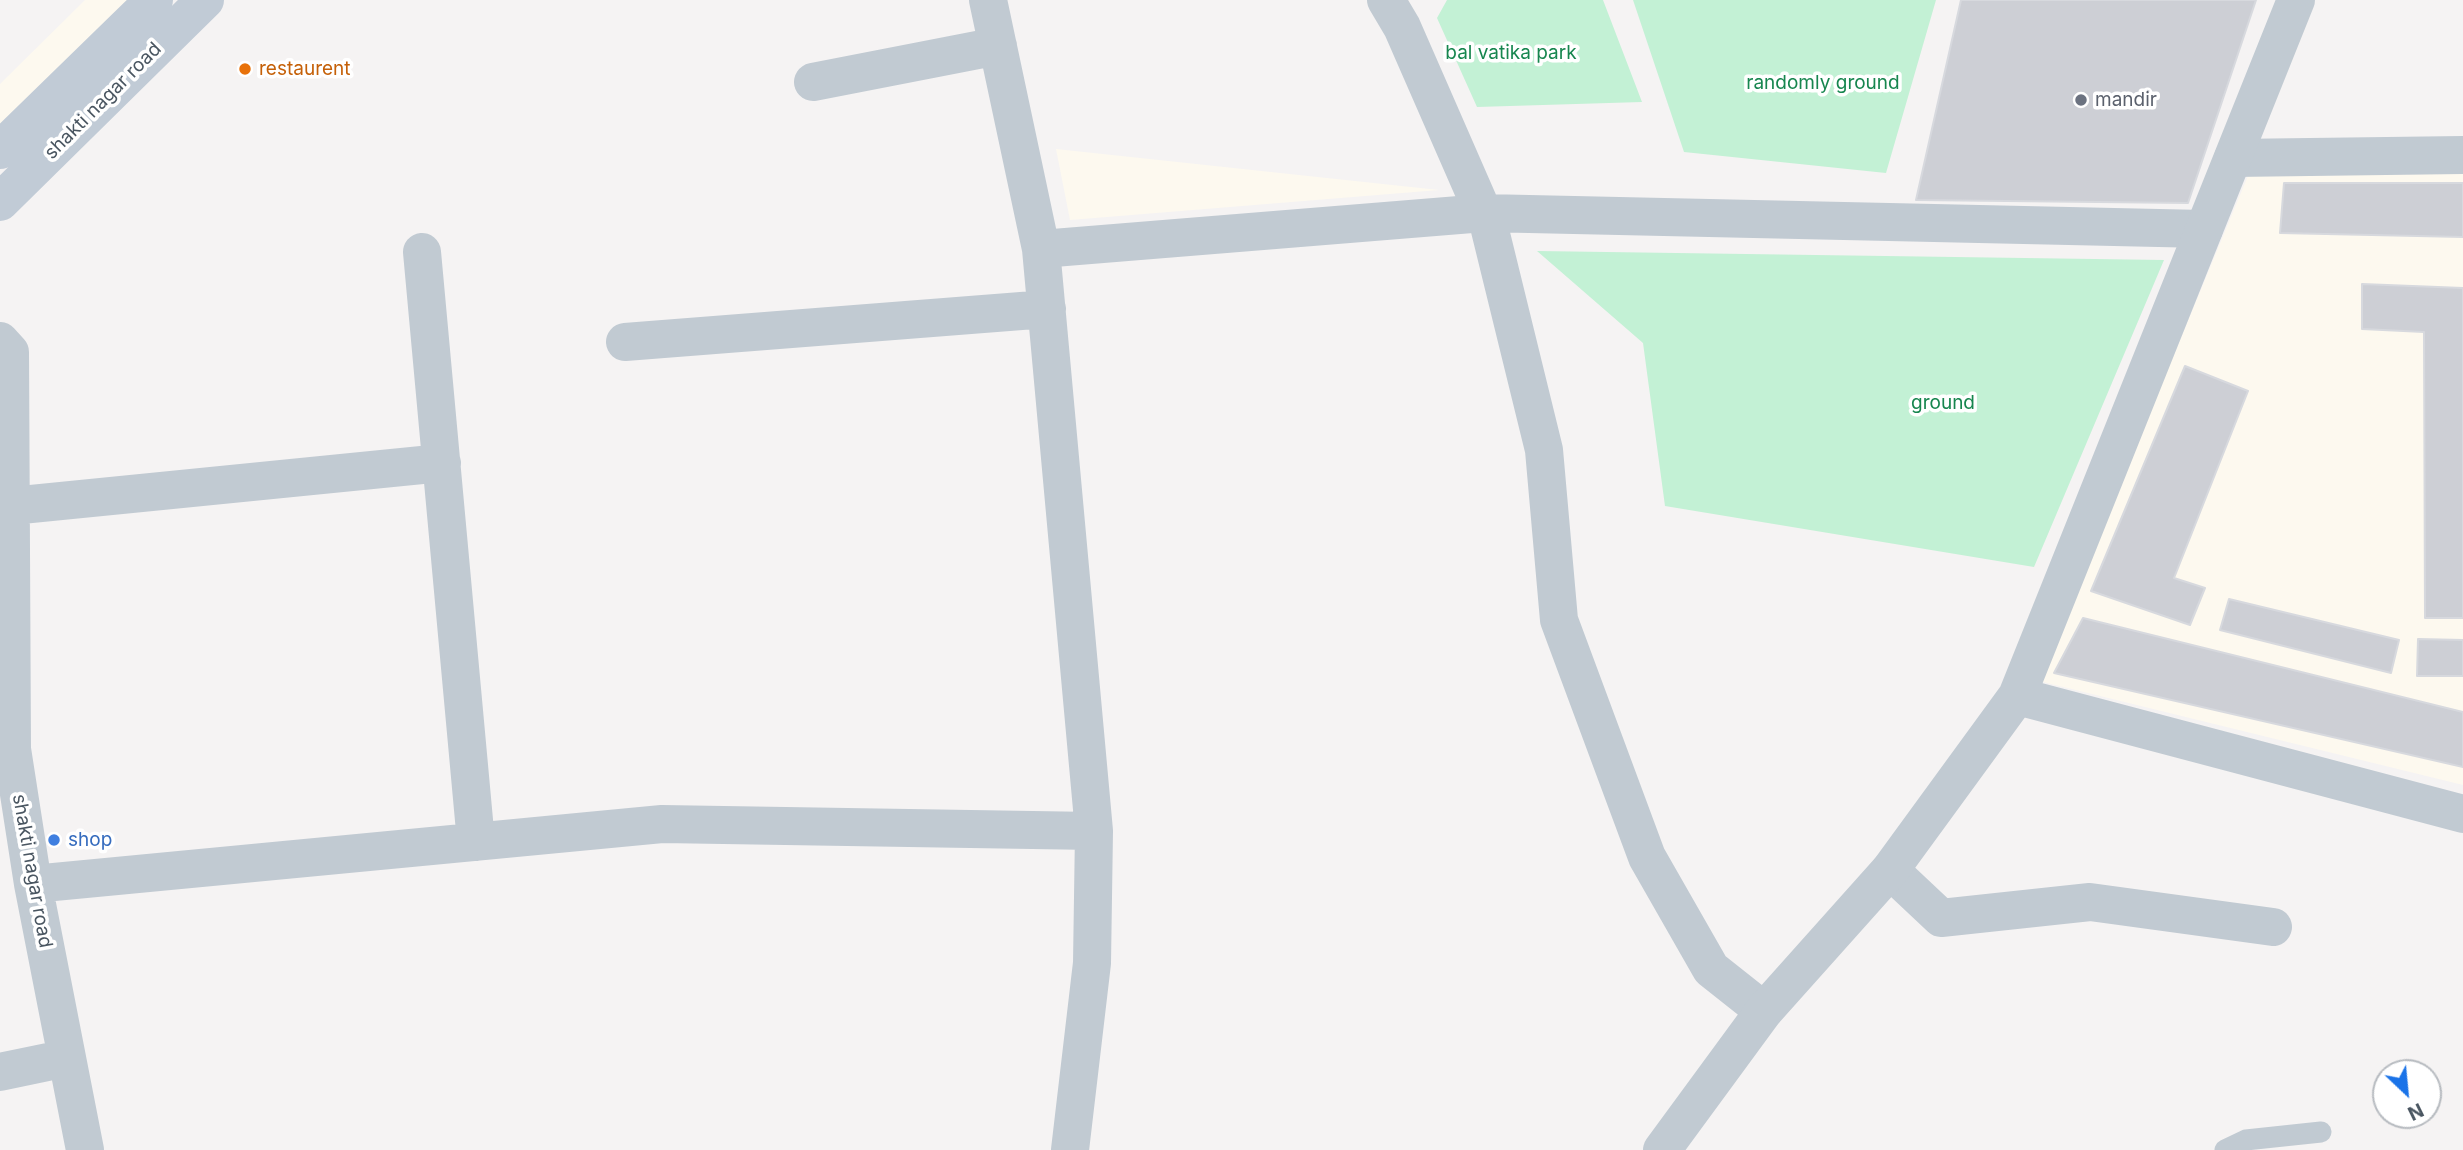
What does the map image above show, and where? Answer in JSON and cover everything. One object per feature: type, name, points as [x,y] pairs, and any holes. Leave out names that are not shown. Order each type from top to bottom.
[{"type":"main road","points":[[0,150],[153,0]]},
{"type":"main road","name":"shakti nagar road","points":[[0,202],[205,0]]},
{"type":"street","points":[[988,0],[1041,249],[1094,831],[1092,963],[1070,1150]]},
{"type":"street","points":[[1386,0],[1402,27],[1489,226],[1544,450],[1559,620],[1647,857],[1711,969],[1764,1011]]},
{"type":"street","points":[[1662,1150],[1764,1011],[1890,870],[2017,696],[2296,0]]},
{"type":"street","points":[[813,82],[998,46]]},
{"type":"street","points":[[2232,158],[2463,155]]},
{"type":"street","points":[[1041,249],[1484,213],[2204,229]]},
{"type":"street","points":[[422,252],[476,842]]},
{"type":"street","points":[[625,342],[1047,309]]},
{"type":"street","name":"shakti nagar road","points":[[0,341],[10,352],[12,749],[33,884],[85,1150]]},
{"type":"street","points":[[11,506],[442,463]]},
{"type":"street","points":[[2017,696],[2463,814]]},
{"type":"street","points":[[33,884],[662,824],[1094,831]]},
{"type":"street","points":[[1890,870],[1941,918],[2090,902],[2273,927]]},
{"type":"street","points":[[0,1072],[67,1058]]},
{"type":"lane","points":[[2225,1150],[2246,1140],[2321,1132]]},
{"type":"shaded area","points":[[85,0],[134,0],[0,132],[0,84]]},
{"type":"shaded area","points":[[1056,149],[1439,190],[1070,220]]},
{"type":"shaded area","points":[[2463,170],[2463,785],[2039,681],[2250,171]]},
{"type":"green space","name":"bal vatika park","points":[[1447,0],[1603,0],[1642,102],[1477,107],[1437,18]]},
{"type":"green space","name":"randomly ground","points":[[1633,0],[1936,0],[1886,173],[1684,152]]},
{"type":"green space","name":"ground","points":[[1537,251],[2164,260],[2034,567],[1665,506],[1643,343]]},
{"type":"building","name":"mandir","points":[[1961,0],[2256,0],[2188,203],[1916,200]]},
{"type":"building","points":[[2284,183],[2463,183],[2463,237],[2280,233]]},
{"type":"building","points":[[2362,284],[2463,288],[2463,618],[2425,618],[2424,332],[2362,329]]},
{"type":"building","points":[[2185,366],[2248,391],[2174,578],[2205,588],[2190,625],[2091,591]]},
{"type":"building","points":[[2229,599],[2399,640],[2391,673],[2220,630]]},
{"type":"building","points":[[2083,618],[2463,712],[2463,767],[2054,673]]},
{"type":"building","points":[[2418,639],[2463,640],[2463,676],[2417,676]]},
{"type":"place","name":"restaurent","points":[[245,69]]},
{"type":"place","name":"mandir","points":[[2081,100]]},
{"type":"place","name":"shop","points":[[54,840]]}]
